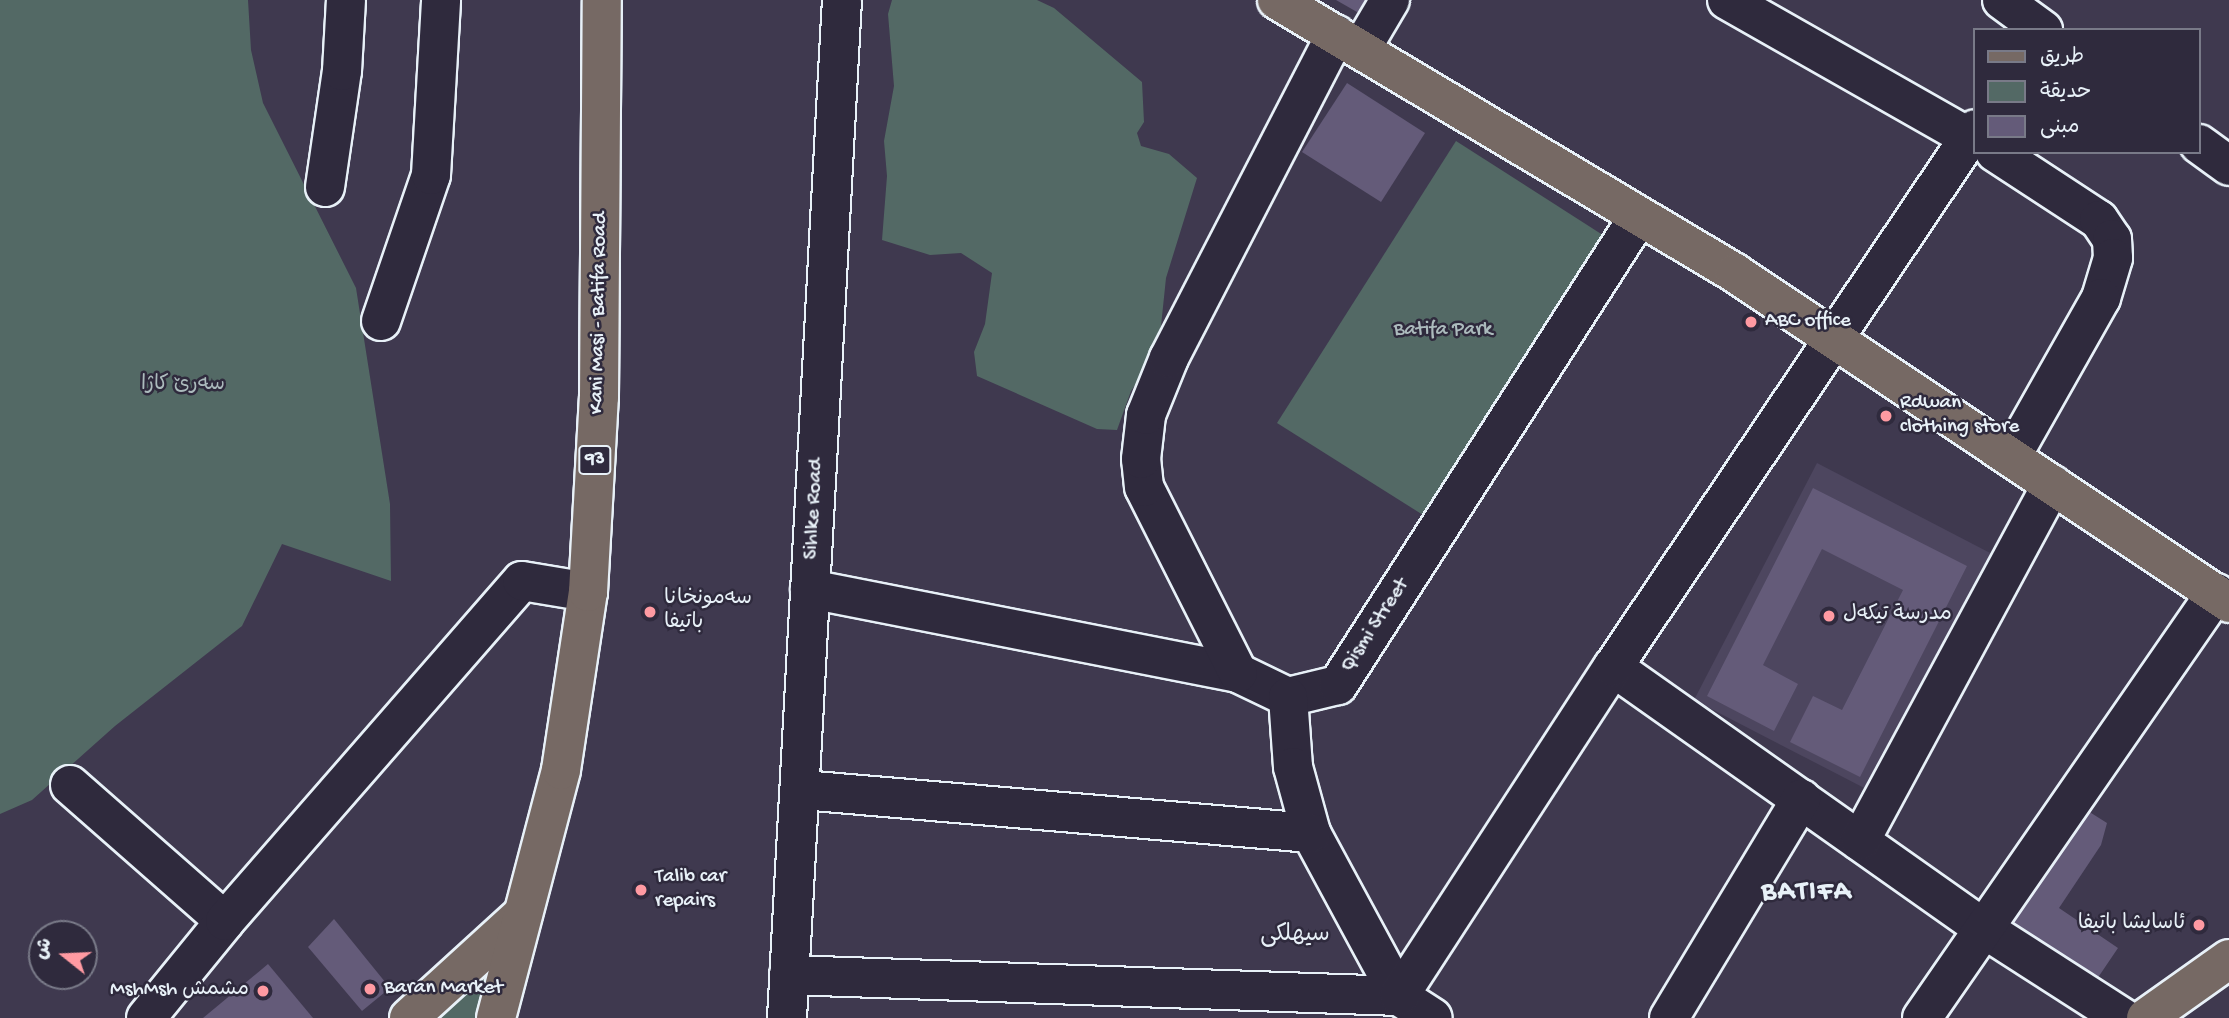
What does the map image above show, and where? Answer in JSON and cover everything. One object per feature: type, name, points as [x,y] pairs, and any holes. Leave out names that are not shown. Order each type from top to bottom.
[{"type":"main road","name":"Kani Masi - Batifa Road","points":[[495,1018],[561,770],[588,592],[599,383],[602,0]]},
{"type":"main road","points":[[1277,0],[1639,216],[1836,340],[2222,598]]},
{"type":"main road","points":[[409,1018],[523,914]]},
{"type":"main road","points":[[2146,1018],[2229,959]]},
{"type":"street","points":[[325,187],[342,71],[346,0]]},
{"type":"street","points":[[381,321],[431,175],[441,0]]},
{"type":"street","name":"Sihlke Road","points":[[787,1018],[802,790],[810,589],[842,0]]},
{"type":"street","points":[[1238,673],[1144,487],[1141,459],[1146,415],[1169,358],[1349,42],[1390,0]]},
{"type":"street","points":[[1727,0],[1974,137]]},
{"type":"street","points":[[2002,0],[2037,28]]},
{"type":"street","points":[[2201,145],[2229,166]]},
{"type":"street","points":[[1399,996],[1613,667],[1836,340],[1974,147]]},
{"type":"street","points":[[2000,154],[2099,220],[2112,239],[2113,258],[2101,298],[2011,457]]},
{"type":"street","name":"Qismi Street","points":[[1288,697],[1338,685],[1639,216]]},
{"type":"street","points":[[1860,841],[2052,484]]},
{"type":"street","points":[[146,1018],[225,921],[522,580],[588,592]]},
{"type":"street","points":[[810,589],[1238,673],[1288,697],[1293,767],[1311,833],[1399,996],[1433,1018]]},
{"type":"street","points":[[1922,1018],[2222,598]]},
{"type":"street","points":[[1613,667],[1986,930],[2123,1018]]},
{"type":"street","points":[[70,785],[225,921]]},
{"type":"street","points":[[802,790],[1311,833]]},
{"type":"street","points":[[1669,1018],[1801,799]]},
{"type":"street","points":[[789,975],[1399,996]]},
{"type":"shaded area","points":[[1817,463],[1994,555],[1872,792],[1694,700]]},
{"type":"green space","name":"سەرێ کاژا","points":[[0,0],[248,0],[251,50],[263,103],[356,288],[390,504],[391,581],[282,544],[242,626],[115,726],[32,800],[0,814]]},
{"type":"green space","points":[[892,0],[1037,0],[1054,8],[1142,82],[1144,122],[1137,133],[1141,146],[1169,154],[1197,178],[1166,278],[1161,326],[1150,363],[1131,391],[1117,430],[1097,429],[977,376],[974,352],[985,324],[992,273],[961,253],[930,255],[882,240],[887,176],[884,141],[894,86],[888,14]]},
{"type":"green space","name":"Batifa Park","points":[[1456,141],[1609,239],[1431,520],[1277,423]]},
{"type":"green space","points":[[497,966],[482,1018],[437,1018]]},
{"type":"building","points":[[1336,0],[1373,0],[1364,16]]},
{"type":"building","points":[[1347,83],[1425,133],[1381,202],[1302,152]]},
{"type":"building","points":[[1813,488],[1967,566],[1860,777],[1790,742],[1813,696],[1842,710],[1903,590],[1822,549],[1763,665],[1798,684],[1774,731],[1707,696]]},
{"type":"building","points":[[2080,806],[2107,823],[2101,845],[2059,908],[2118,948],[2097,979],[2005,918]]},
{"type":"building","points":[[334,919],[390,988],[362,1011],[308,947]]},
{"type":"building","name":"MshMsh مشمش","points":[[268,964],[313,1018],[203,1018]]},
{"type":"place","name":"ABC office","points":[[1751,322]]},
{"type":"place","name":"Rdwan clothing store","points":[[1886,416]]},
{"type":"place","name":"سه‌مونخانا باتيفا","points":[[650,612]]},
{"type":"place","name":"مدرسة تيكه‌ل","points":[[1829,616]]},
{"type":"place","name":"Talib car repairs","points":[[641,890]]},
{"type":"place","name":"ئاسایشا باتیفا","points":[[2199,925]]},
{"type":"place","name":"Baran Market","points":[[370,989]]},
{"type":"place","name":"MshMsh مشمش","points":[[263,991]]},
{"type":"district","name":"BATIFA","points":[[1807,893]]},
{"type":"district","name":"سيهلكى","points":[[1295,936]]}]
